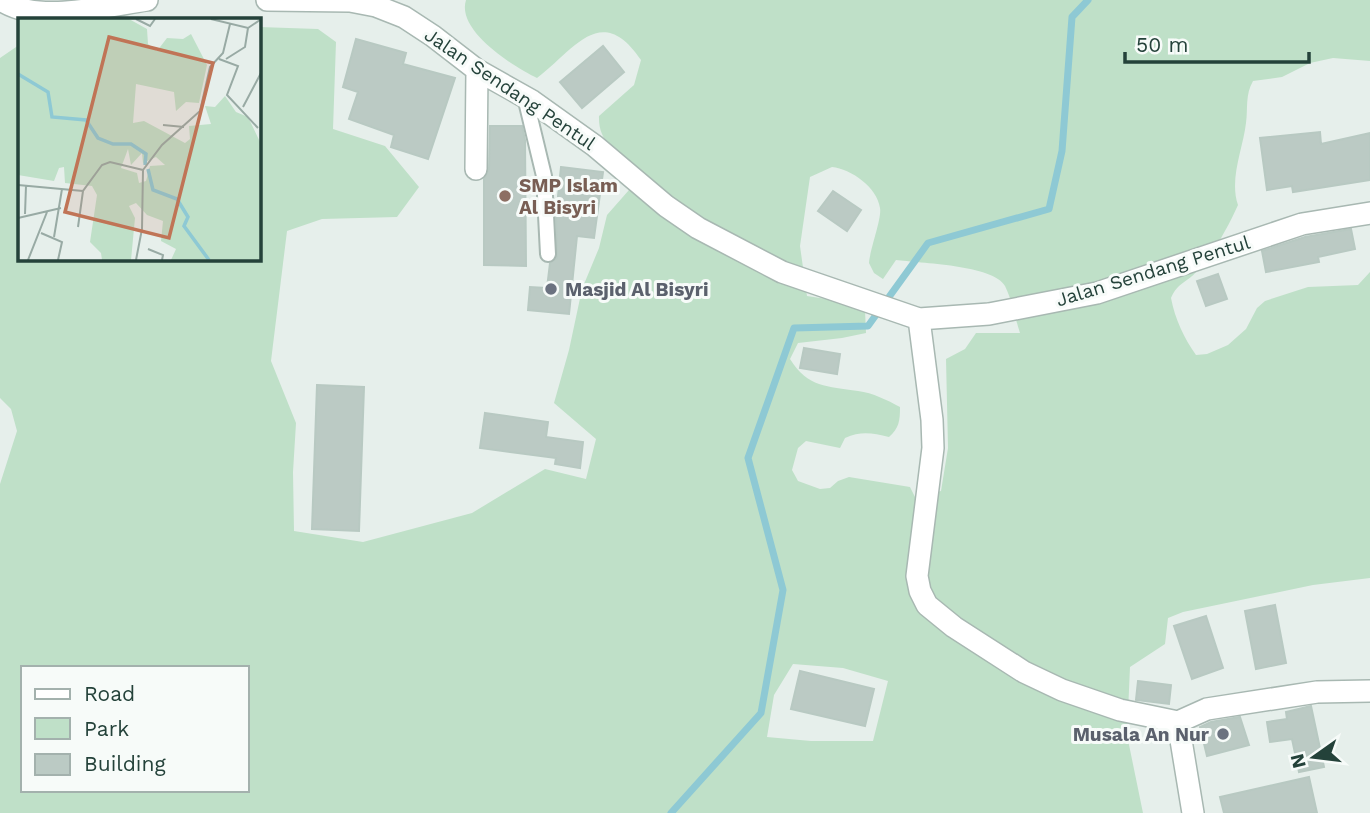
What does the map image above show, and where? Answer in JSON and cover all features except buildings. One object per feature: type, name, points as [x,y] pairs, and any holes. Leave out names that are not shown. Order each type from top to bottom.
[{"type":"street","points":[[1,0],[21,9],[69,12],[147,0]]},
{"type":"street","name":"Jalan Sendang Pentul","points":[[267,0],[350,1],[376,6],[404,17],[477,69],[525,97],[595,146],[666,206],[698,228],[782,272],[919,319],[989,314],[1072,299],[1302,225],[1370,213]]},
{"type":"street","points":[[476,169],[477,69]]},
{"type":"street","points":[[919,319],[933,439],[917,576],[927,606],[954,627],[1024,672],[1098,703],[1178,722],[1207,709],[1317,692],[1370,691]]},
{"type":"street","points":[[1178,722],[1193,813]]},
{"type":"lane","points":[[525,97],[544,176],[548,254]]},
{"type":"green space","points":[[466,0],[1370,0],[1370,61],[1333,58],[1310,63],[1282,77],[1253,81],[1248,96],[1246,123],[1236,174],[1238,205],[1209,256],[1171,298],[1178,321],[1192,349],[1196,355],[1207,354],[1228,345],[1246,329],[1257,308],[1265,301],[1308,287],[1358,285],[1370,272],[1370,578],[1313,585],[1183,612],[1168,618],[1165,644],[1130,667],[1127,735],[1143,813],[0,813],[0,484],[17,431],[11,409],[0,398],[0,58],[18,46],[18,261],[261,261],[261,27],[318,29],[336,42],[333,129],[385,146],[419,187],[397,217],[322,219],[287,231],[271,361],[296,423],[294,531],[363,542],[472,513],[545,469],[586,479],[596,439],[554,403],[582,289],[599,248],[607,215],[629,190],[633,163],[605,139],[599,125],[599,116],[634,85],[641,60],[627,43],[613,34],[600,32],[576,44],[537,78],[502,57],[470,24],[465,12]],"holes":[[[832,167],[862,180],[878,200],[880,213],[869,263],[874,273],[883,279],[896,260],[955,266],[998,279],[1010,297],[1020,333],[976,333],[965,349],[946,359],[948,448],[941,491],[915,497],[910,487],[849,477],[830,488],[820,489],[798,481],[792,470],[798,448],[806,441],[840,448],[845,438],[856,434],[889,437],[897,427],[900,416],[900,407],[880,397],[811,381],[790,359],[798,343],[866,333],[865,310],[853,303],[807,296],[800,246],[810,177]],[[793,664],[843,668],[888,681],[873,741],[811,741],[767,737],[774,695]]]},
{"type":"waterway","points":[[671,813],[761,713],[783,590],[748,458],[794,328],[868,326],[928,243],[1049,209],[1062,151],[1072,17],[1088,0]]},
{"type":"place","name":"SMP Islam Al Bisyri","points":[[505,196]]},
{"type":"place","name":"Masjid Al Bisyri","points":[[551,289]]},
{"type":"place","name":"Musala An Nur","points":[[1223,734]]}]
